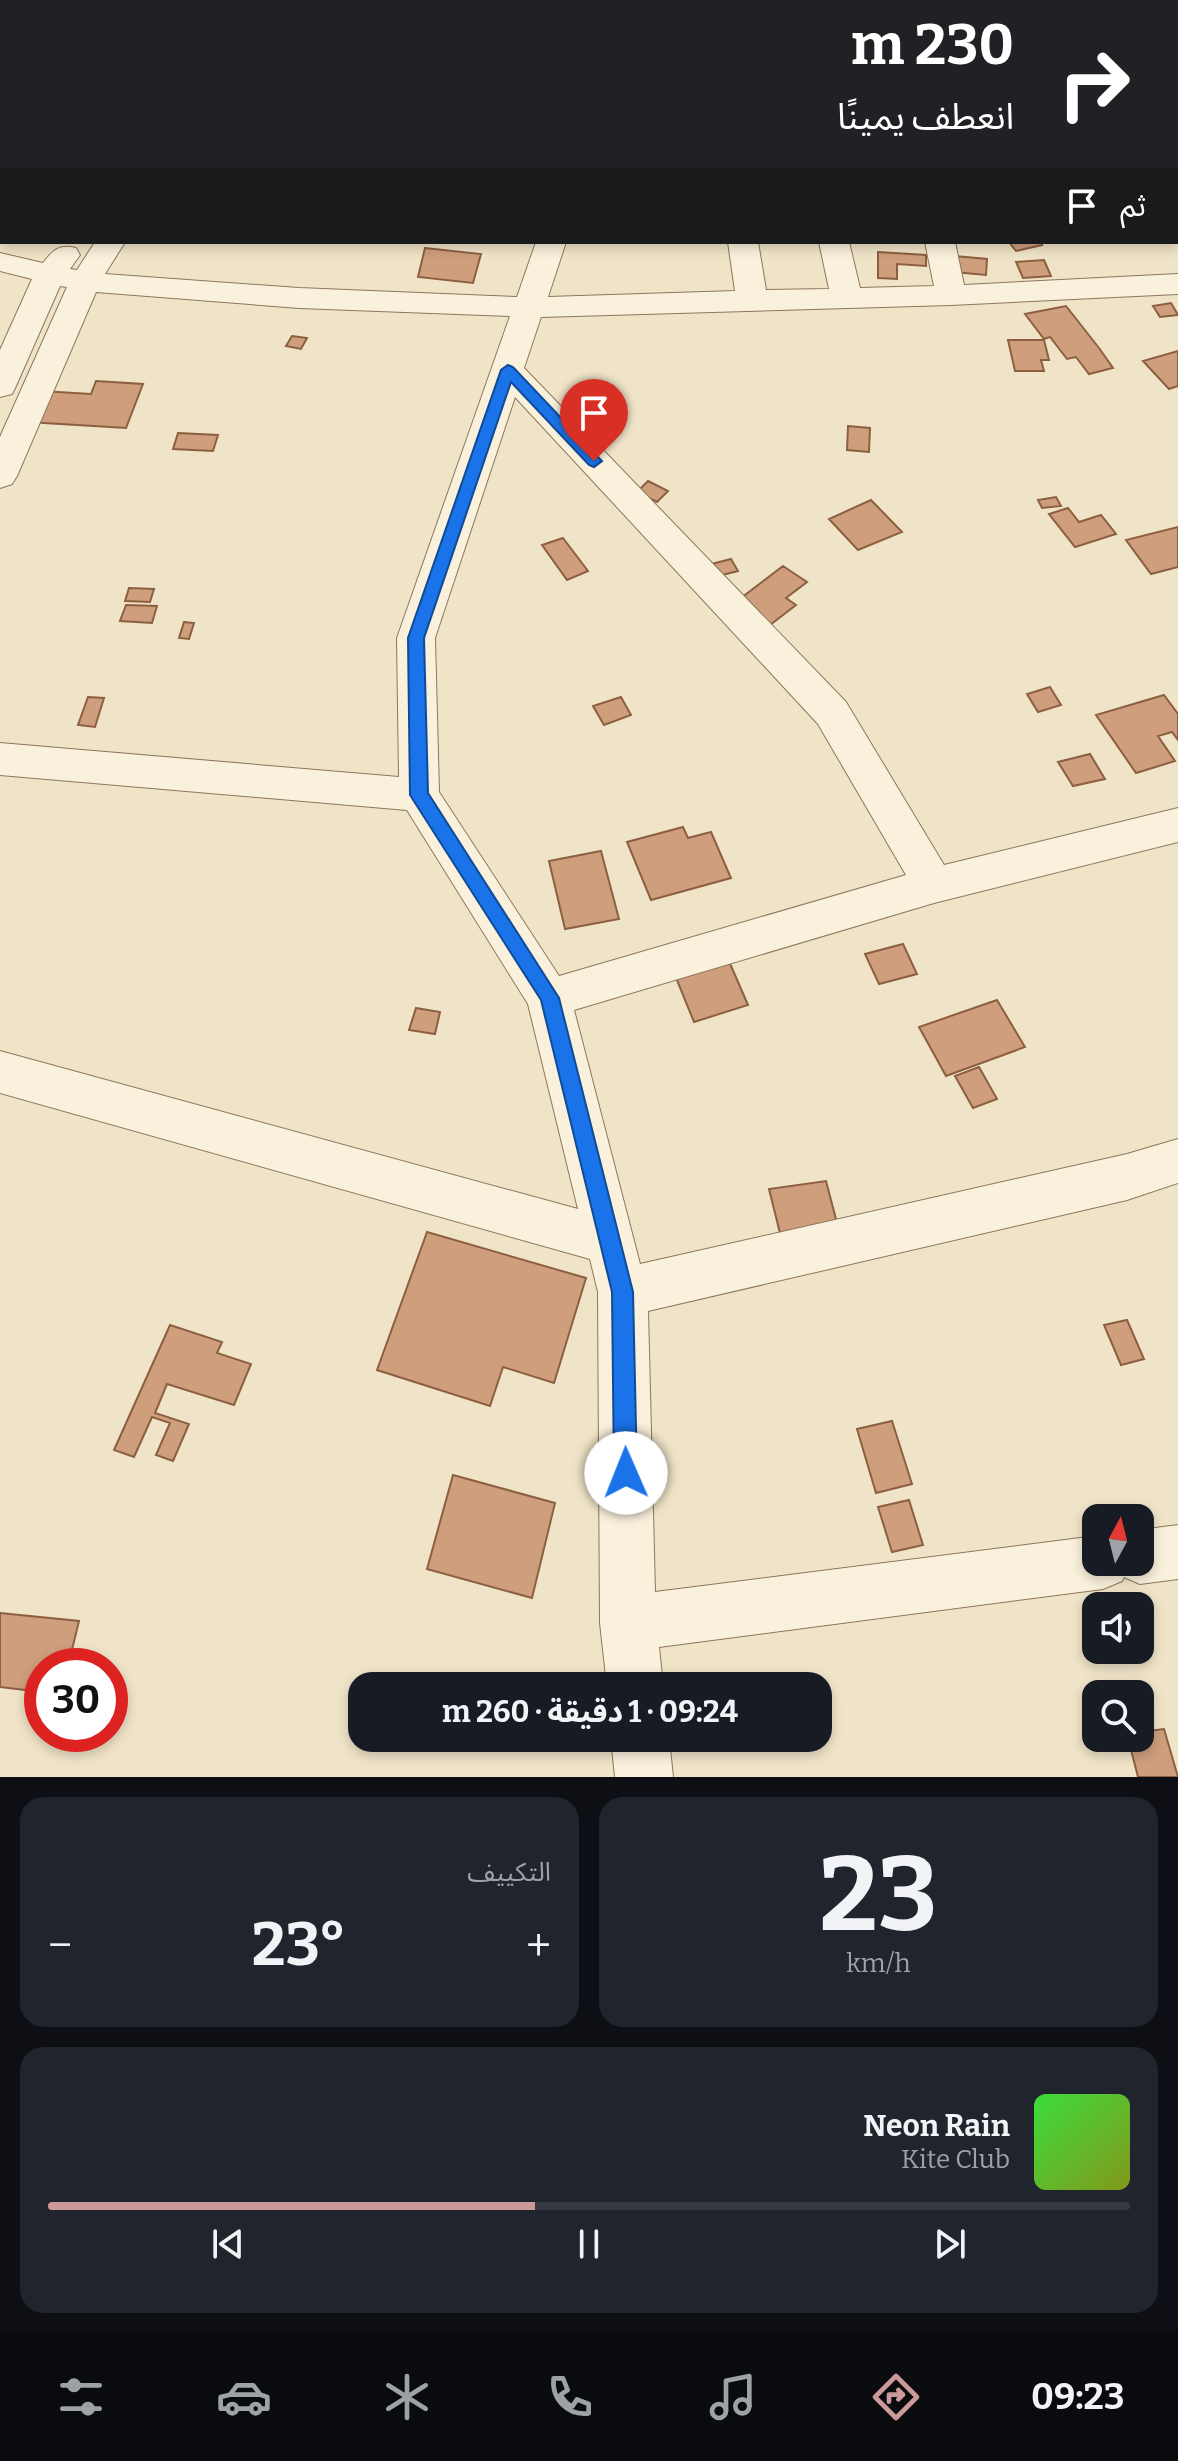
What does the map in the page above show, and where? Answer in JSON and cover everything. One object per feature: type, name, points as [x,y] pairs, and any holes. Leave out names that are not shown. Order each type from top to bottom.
[{"type":"street","points":[[0,386],[49,275],[74,244]]},
{"type":"street","points":[[0,476],[85,282],[109,244]]},
{"type":"street","points":[[550,244],[416,638],[419,795],[549,998],[623,1292],[628,1623],[633,1672]]},
{"type":"street","points":[[743,244],[752,300]]},
{"type":"street","points":[[834,244],[847,297]]},
{"type":"street","points":[[940,244],[951,295]]},
{"type":"street","points":[[0,262],[85,282],[299,298],[529,307],[951,295],[1178,284]]},
{"type":"street","points":[[508,370],[832,713],[934,885]]},
{"type":"street","points":[[0,759],[419,795]]},
{"type":"street","points":[[549,998],[934,885],[1178,825]]},
{"type":"street","points":[[0,1072],[610,1241]]},
{"type":"street","points":[[623,1292],[1127,1177],[1178,1161]]},
{"type":"street","points":[[1154,1555],[1178,1552]]},
{"type":"street","points":[[628,1623],[1082,1565]]},
{"type":"street","points":[[641,1752],[644,1777]]},
{"type":"building","points":[[1011,244],[1042,245],[1016,251]]},
{"type":"building","points":[[425,248],[481,254],[473,283],[418,277]]},
{"type":"building","points":[[878,252],[926,255],[926,266],[897,264],[897,279],[878,278]]},
{"type":"building","points":[[955,256],[987,259],[986,275],[954,272]]},
{"type":"building","points":[[1044,260],[1051,276],[1023,278],[1016,262]]},
{"type":"building","points":[[1171,303],[1178,315],[1160,317],[1153,306]]},
{"type":"building","points":[[1066,306],[1113,368],[1089,374],[1076,357],[1067,359],[1050,337],[1044,339],[1025,314]]},
{"type":"building","points":[[292,336],[307,338],[301,349],[286,346]]},
{"type":"building","points":[[1008,340],[1044,340],[1049,360],[1041,360],[1044,371],[1015,371]]},
{"type":"building","points":[[1178,351],[1178,386],[1169,389],[1143,361]]},
{"type":"building","points":[[96,381],[143,384],[126,428],[28,422],[42,391],[91,394]]},
{"type":"building","points":[[848,426],[870,428],[869,452],[847,450]]},
{"type":"building","points":[[178,433],[218,435],[213,451],[173,449]]},
{"type":"building","points":[[648,481],[668,491],[657,502],[637,492]]},
{"type":"building","points":[[1056,497],[1061,506],[1042,508],[1038,500]]},
{"type":"building","points":[[871,500],[902,532],[858,550],[829,519]]},
{"type":"building","points":[[1068,508],[1079,522],[1101,515],[1116,534],[1075,547],[1049,514]]},
{"type":"building","points":[[1178,527],[1178,567],[1151,574],[1126,540]]},
{"type":"building","points":[[563,538],[588,571],[567,580],[542,545]]},
{"type":"building","points":[[731,559],[738,571],[714,577],[708,565]]},
{"type":"building","points":[[783,566],[807,582],[786,598],[796,605],[770,625],[737,601]]},
{"type":"building","points":[[129,588],[154,589],[150,602],[125,601]]},
{"type":"building","points":[[126,605],[157,606],[152,623],[120,621]]},
{"type":"building","points":[[184,622],[194,623],[189,639],[179,638]]},
{"type":"building","points":[[1050,687],[1061,705],[1038,712],[1027,694]]},
{"type":"building","points":[[1164,695],[1178,714],[1178,740],[1172,732],[1158,736],[1175,761],[1136,773],[1096,715]]},
{"type":"building","points":[[88,697],[104,698],[95,727],[78,725]]},
{"type":"building","points":[[621,697],[631,715],[604,725],[593,706]]},
{"type":"building","points":[[1090,754],[1105,779],[1073,786],[1058,762]]},
{"type":"building","points":[[683,827],[688,838],[711,832],[731,878],[651,900],[627,842]]},
{"type":"building","points":[[601,851],[619,919],[565,929],[549,861]]},
{"type":"building","points":[[903,944],[917,974],[879,984],[865,954]]},
{"type":"building","points":[[725,952],[748,1005],[694,1022],[672,968]]},
{"type":"building","points":[[997,1000],[1025,1047],[946,1076],[919,1027]]},
{"type":"building","points":[[416,1008],[440,1012],[435,1034],[409,1030]]},
{"type":"building","points":[[979,1067],[997,1099],[973,1108],[955,1076]]},
{"type":"building","points":[[826,1181],[837,1223],[780,1233],[769,1189]]},
{"type":"building","points":[[427,1232],[586,1278],[554,1383],[503,1367],[490,1406],[377,1370]]},
{"type":"building","points":[[1127,1320],[1144,1359],[1121,1365],[1104,1325]]},
{"type":"building","points":[[170,1325],[222,1342],[217,1353],[251,1364],[234,1405],[167,1384],[155,1413],[189,1424],[173,1461],[156,1455],[170,1423],[152,1417],[134,1457],[114,1450]]},
{"type":"building","points":[[892,1421],[912,1484],[876,1493],[857,1429]]},
{"type":"building","points":[[453,1475],[555,1503],[532,1598],[427,1569]]},
{"type":"building","points":[[909,1500],[923,1545],[892,1552],[878,1507]]},
{"type":"building","points":[[0,1613],[79,1621],[72,1648],[24,1648],[24,1690],[0,1687]]},
{"type":"building","points":[[1164,1729],[1178,1777],[1138,1777],[1132,1752],[1154,1752],[1154,1730]]},
{"type":"route","points":[[594,461],[508,370],[416,638],[419,795],[549,998],[623,1292],[626,1473]]}]
